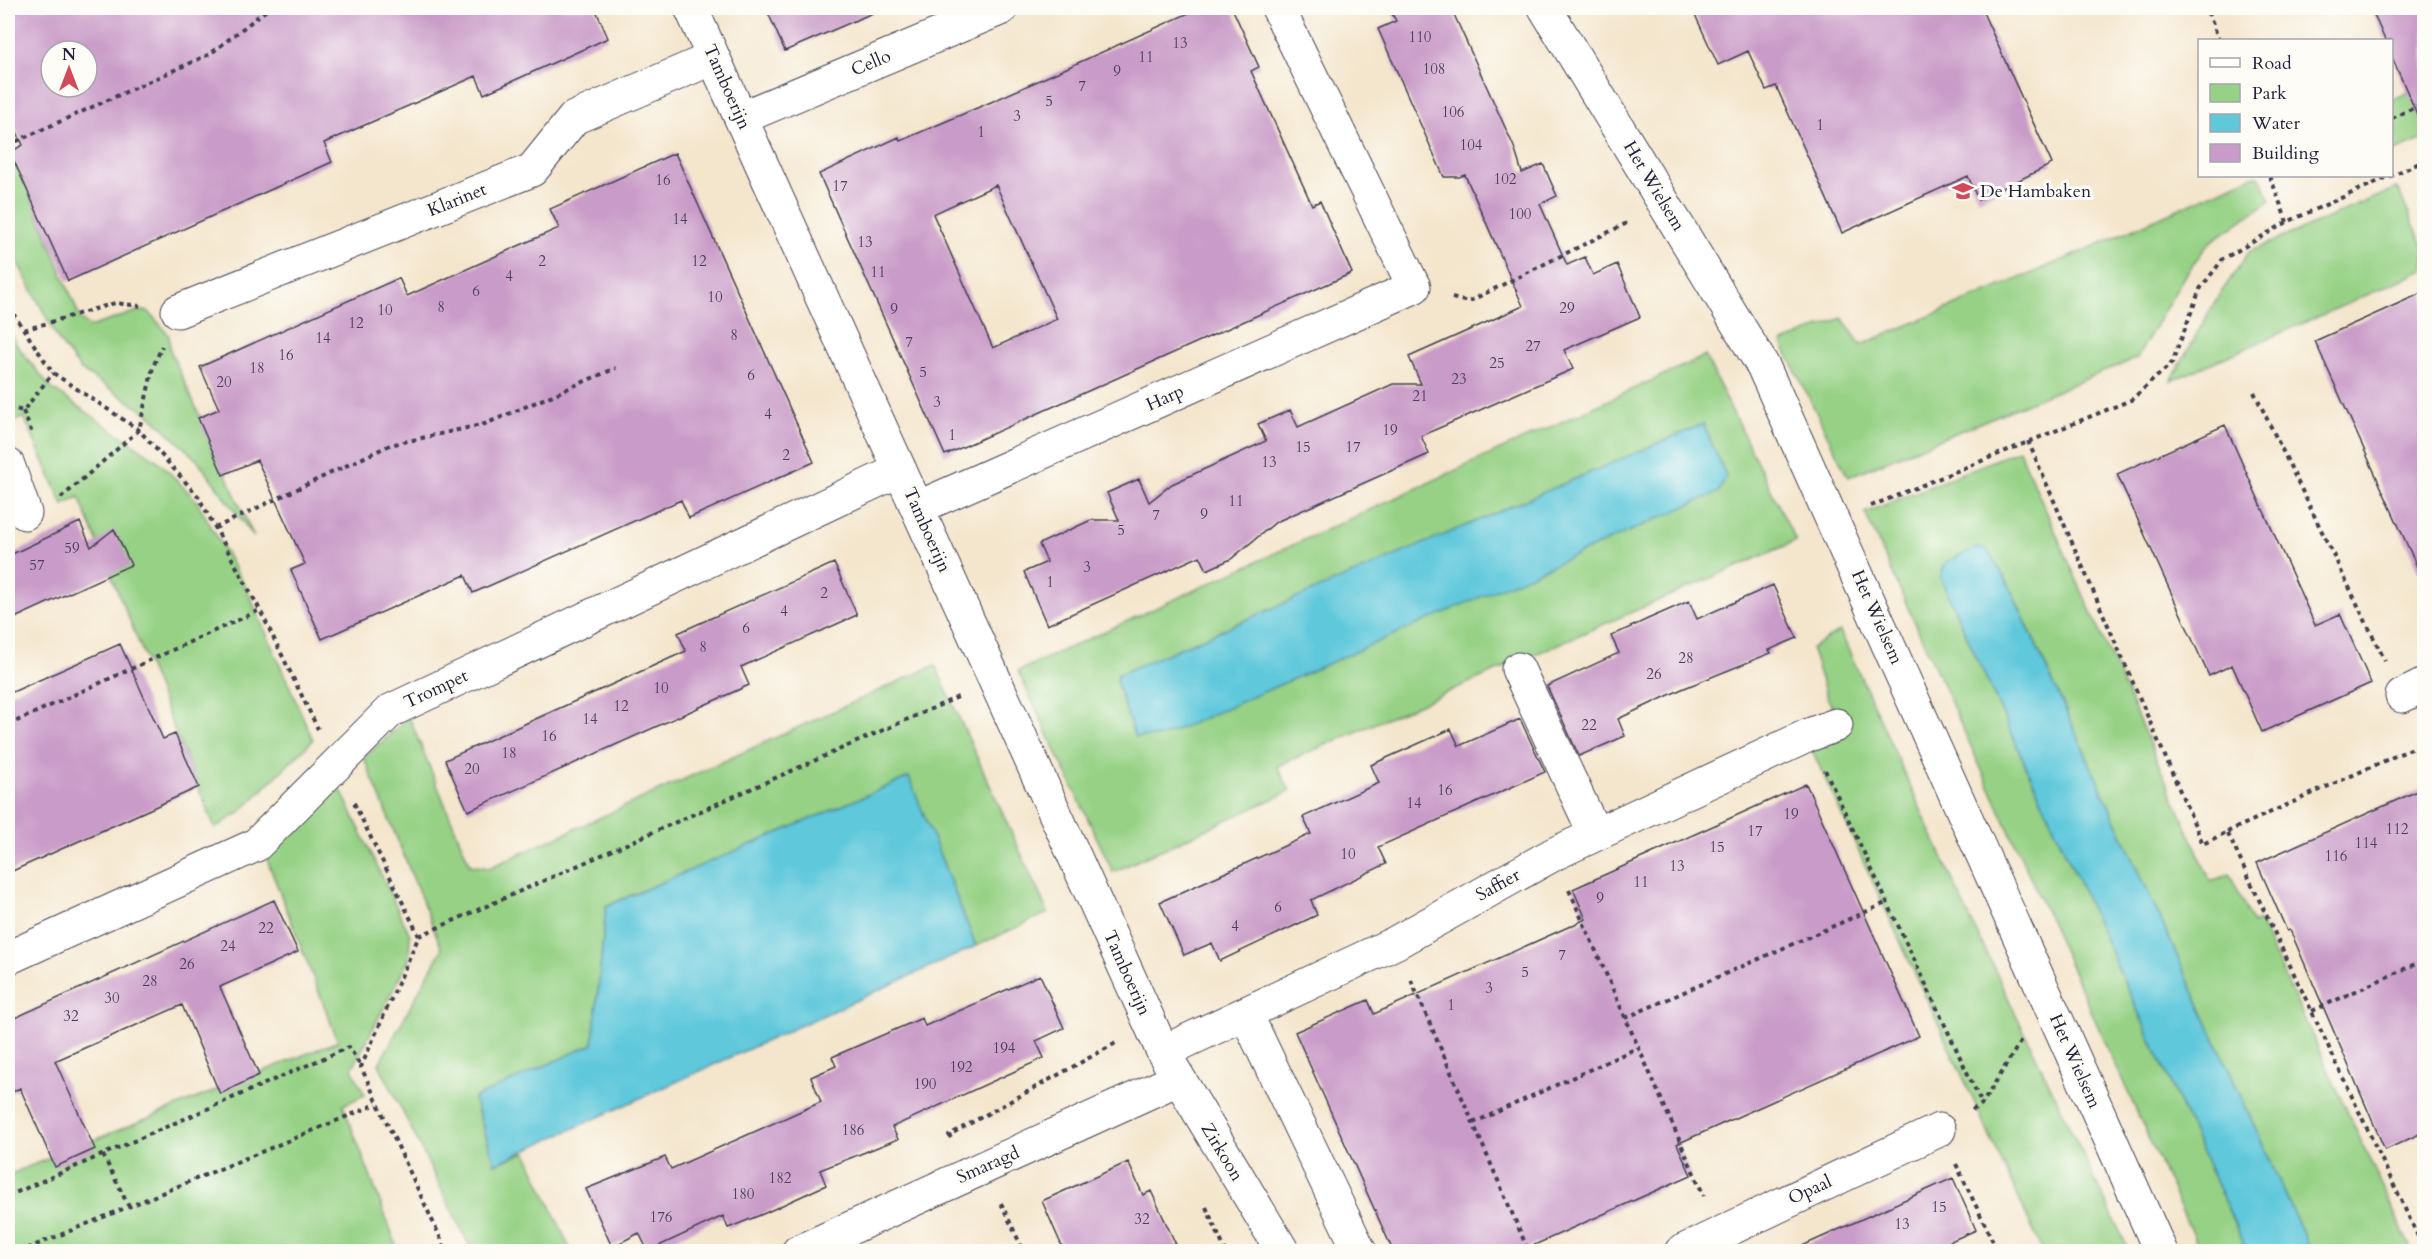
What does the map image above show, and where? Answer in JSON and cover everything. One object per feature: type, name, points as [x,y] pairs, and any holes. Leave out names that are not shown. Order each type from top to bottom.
[{"type":"street","name":"Tamboerijn","points":[[691,8],[1164,1052]]},
{"type":"street","name":"Cello","points":[[741,118],[1002,8]]},
{"type":"street","points":[[1278,8],[1414,287]]},
{"type":"street","name":"Het Wielsem","points":[[1545,8],[1763,366],[2161,1251]]},
{"type":"street","name":"Klarinet","points":[[178,311],[532,170],[574,118],[713,58]]},
{"type":"street","name":"Harp","points":[[917,508],[1414,287]]},
{"type":"street","points":[[8,465],[25,513]]},
{"type":"street","name":"Trompet","points":[[8,958],[256,845],[390,711],[900,470]]},
{"type":"street","points":[[1518,669],[1595,834]]},
{"type":"street","name":"Saffier","points":[[1164,1052],[1395,944],[1554,854],[1823,730]]},
{"type":"street","points":[[1246,1014],[1360,1251]]},
{"type":"street","name":"Smaragd","points":[[798,1251],[976,1170],[1164,1052]]},
{"type":"street","name":"Zirkoon","points":[[1164,1052],[1282,1251]]},
{"type":"street","name":"Opaal","points":[[1681,1251],[1939,1130]]},
{"type":"path","points":[[8,145],[210,54],[269,8]]},
{"type":"path","points":[[2162,8],[2209,14]]},
{"type":"path","points":[[2212,8],[2209,14],[2219,39]]},
{"type":"path","points":[[2393,117],[2424,103]]},
{"type":"path","points":[[2393,175],[2424,161]]},
{"type":"path","points":[[2270,177],[2287,222]]},
{"type":"path","points":[[1834,522],[2131,400],[2172,363],[2200,289],[2223,259],[2287,222],[2388,177]]},
{"type":"path","points":[[1414,287],[1468,302],[1665,204]]},
{"type":"path","points":[[24,330],[115,303],[178,311],[153,367],[139,430],[59,500],[25,513]]},
{"type":"path","points":[[215,528],[390,445],[485,424],[616,368]]},
{"type":"path","points":[[8,407],[23,411],[53,372]]},
{"type":"path","points":[[2028,441],[2203,844],[2424,741],[2413,690],[2254,392]]},
{"type":"path","points":[[8,725],[260,610]]},
{"type":"path","points":[[419,936],[995,680]]},
{"type":"path","points":[[1823,730],[1888,902],[1982,1104]]},
{"type":"path","points":[[2227,832],[2424,1249]]},
{"type":"path","points":[[1554,854],[1637,1048],[1720,1233]]},
{"type":"path","points":[[1624,1018],[1888,902]]},
{"type":"path","points":[[1395,944],[1529,1251]]},
{"type":"path","points":[[2312,1011],[2424,960]]},
{"type":"path","points":[[1998,1251],[1939,1130],[1982,1104],[2047,997]]},
{"type":"path","points":[[8,1196],[349,1047],[361,1067]]},
{"type":"path","points":[[1473,1123],[1637,1048]]},
{"type":"path","points":[[1024,1251],[976,1170],[949,1135],[1164,1052]]},
{"type":"path","points":[[19,1251],[377,1104]]},
{"type":"path","points":[[103,1155],[128,1205]]},
{"type":"green space","points":[[2424,85],[2424,139],[2393,152],[2393,100]]},
{"type":"green space","points":[[8,141],[81,320],[90,327],[138,311],[148,311],[169,335],[170,350],[254,537],[198,461],[150,415],[81,370],[59,341],[8,244]]},
{"type":"green space","points":[[2250,177],[2260,177],[2271,200],[2208,244],[2183,278],[2137,358],[1848,477],[1782,343],[1842,318],[1861,345],[2063,260]]},
{"type":"green space","points":[[2397,188],[2424,248],[2424,270],[2171,381],[2216,300],[2249,252]]},
{"type":"green space","points":[[8,326],[18,347],[51,388],[158,461],[196,500],[248,592],[313,740],[239,813],[215,828],[79,497],[63,505],[24,417],[8,424]]},
{"type":"green space","points":[[1705,356],[1796,541],[1277,766],[1290,791],[1113,872],[1018,671]],"holes":[[[1703,424],[1726,476],[1135,737],[1117,684],[1118,675]]]},
{"type":"green space","points":[[2019,450],[2211,882],[2230,874],[2253,924],[2259,921],[2412,1251],[2311,1251],[2007,581],[1940,577],[2247,1251],[2200,1251],[1865,513]]},
{"type":"green space","points":[[1840,631],[1967,912],[2129,1251],[2043,1251],[1812,750],[1847,735],[1827,697],[1811,648]]},
{"type":"green space","points":[[935,665],[1048,913],[976,946],[909,778],[606,906],[593,1044],[474,1099],[495,1164],[526,1152],[571,1251],[472,1251],[379,1064],[442,949],[364,758],[409,717],[470,865],[489,868]]},
{"type":"green space","points":[[337,782],[410,935],[409,959],[352,1069],[365,1095],[343,1105],[396,1244],[380,1252],[8,1252],[8,1175],[338,1041],[264,852]]},
{"type":"water","points":[[1703,424],[1726,476],[1719,492],[1161,737],[1135,737],[1117,684],[1117,675]]},
{"type":"water","points":[[1976,548],[1987,549],[2007,581],[2311,1251],[2247,1251],[1940,577],[1946,562]]},
{"type":"water","points":[[909,777],[976,946],[495,1164],[474,1098],[593,1044],[606,906]]},
{"type":"building","points":[[8,8],[595,8],[608,38],[484,94],[476,76],[324,143],[332,162],[68,281],[10,152],[23,145],[8,113]]},
{"type":"building","points":[[766,8],[884,8],[785,51]]},
{"type":"building","points":[[1200,8],[1232,8],[1259,67],[1251,71],[1312,205],[1320,201],[1352,273],[945,455],[819,174],[899,137],[900,141]],"holes":[[[996,185],[1057,319],[993,348],[933,214]]]},
{"type":"building","points":[[1389,8],[1451,8],[1514,147],[1522,173],[1543,164],[1557,196],[1540,204],[1567,265],[1585,257],[1593,275],[1617,264],[1640,317],[1564,350],[1573,369],[1421,436],[1429,454],[1276,522],[1231,559],[1207,570],[1200,556],[1047,625],[1024,572],[1047,562],[1039,544],[1091,520],[1119,520],[1107,493],[1139,479],[1149,502],[1172,484],[1266,441],[1258,424],[1290,410],[1298,427],[1393,384],[1421,384],[1409,357],[1523,306],[1465,175],[1444,177],[1378,29],[1396,21]]},
{"type":"building","points":[[1692,8],[1981,8],[2052,164],[1978,200],[1968,176],[1842,233],[1776,86],[1766,90],[1748,51],[1718,65]]},
{"type":"building","points":[[2371,8],[2424,8],[2424,130],[2393,60],[2393,39],[2385,39]]},
{"type":"building","points":[[675,153],[814,462],[689,518],[681,500],[473,593],[465,575],[322,639],[291,570],[305,564],[257,460],[223,475],[198,418],[219,409],[200,367],[399,278],[407,296],[559,228],[550,209]]},
{"type":"building","points":[[2424,292],[2424,582],[2315,341]]},
{"type":"building","points":[[2225,425],[2315,625],[2340,614],[2371,683],[2262,732],[2232,665],[2209,676],[2117,474]]},
{"type":"building","points":[[80,522],[91,547],[114,529],[131,565],[8,621],[8,556]]},
{"type":"building","points":[[834,563],[857,615],[741,667],[749,685],[468,811],[445,760],[686,651],[678,633]]},
{"type":"building","points":[[1773,585],[1797,638],[1769,650],[1771,653],[1682,689],[1618,719],[1625,736],[1579,756],[1547,686],[1619,653],[1611,636],[1650,618],[1689,601],[1697,619]]},
{"type":"building","points":[[120,644],[163,739],[175,734],[199,787],[8,873],[8,694]]},
{"type":"building","points":[[1520,719],[1545,772],[1378,847],[1386,864],[1311,900],[1317,915],[1220,961],[1212,943],[1184,955],[1160,902],[1311,834],[1303,817],[1379,783],[1371,765],[1451,729],[1459,746]]},
{"type":"building","points":[[1806,784],[1919,1036],[1677,1144],[1691,1175],[1521,1251],[1393,1251],[1295,1032],[1368,1000],[1374,1014],[1586,919],[1573,889]]},
{"type":"building","points":[[2424,788],[2424,1132],[2385,1150],[2290,930],[2287,931],[2257,863]]},
{"type":"building","points":[[274,900],[298,952],[220,987],[259,1075],[220,1094],[182,1005],[55,1061],[95,1149],[55,1167],[20,1088],[8,1094],[8,1021]]},
{"type":"building","points":[[1040,975],[1064,1028],[1036,1041],[1044,1058],[892,1127],[898,1139],[820,1170],[826,1185],[763,1214],[728,1228],[723,1216],[648,1251],[639,1233],[612,1247],[586,1189],[665,1157],[671,1169],[821,1102],[811,1077],[836,1066],[832,1057],[922,1018],[925,1026]]},
{"type":"building","points":[[1128,1162],[1143,1195],[1151,1191],[1179,1251],[1064,1251],[1042,1201]]},
{"type":"building","points":[[1953,1178],[1976,1230],[1928,1251],[1791,1251]]},
{"type":"place","name":"De Hambaken","points":[[1963,191]]}]
